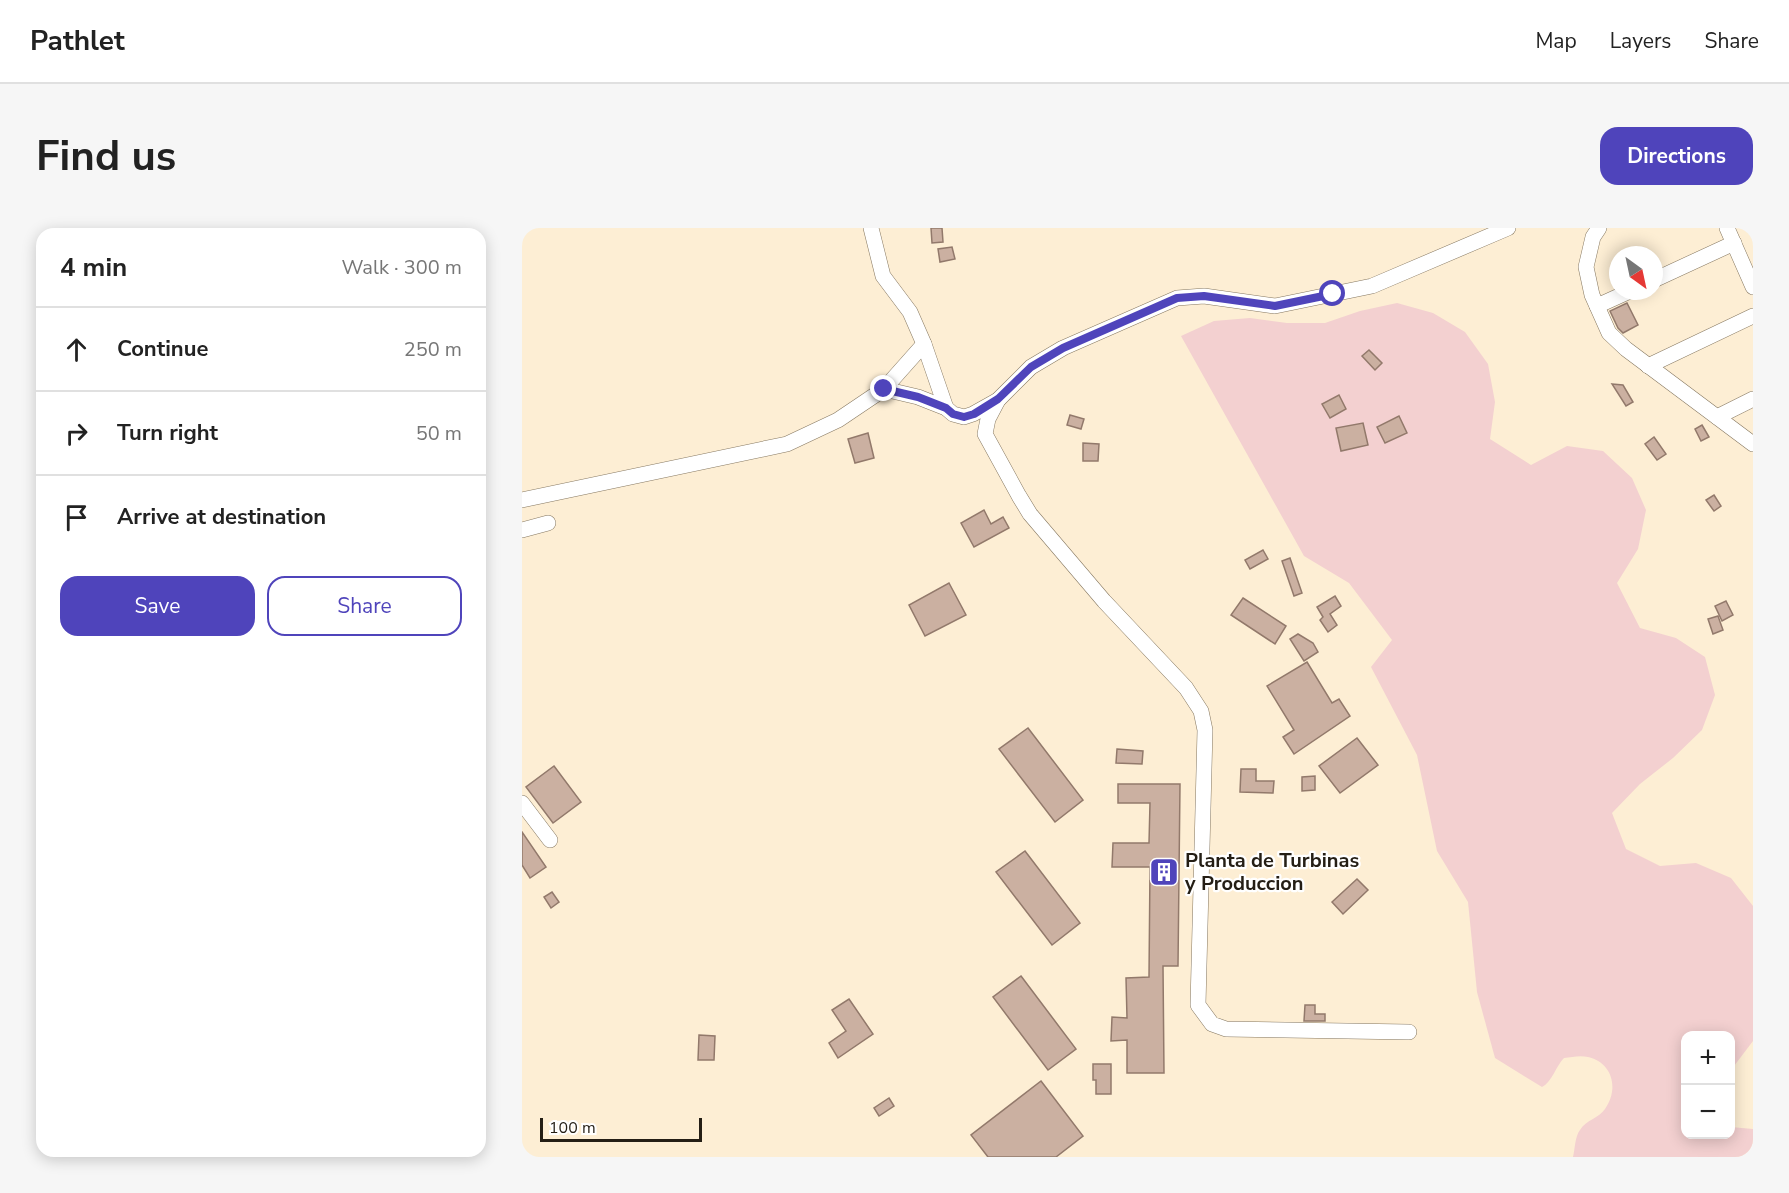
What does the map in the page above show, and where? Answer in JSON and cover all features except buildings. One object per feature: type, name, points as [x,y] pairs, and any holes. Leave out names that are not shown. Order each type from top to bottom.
[{"type":"street","points":[[871,228],[883,276],[910,312],[924,344],[946,408]]},
{"type":"street","points":[[884,389],[918,397],[964,417],[974,414],[998,399],[1031,367],[1063,348],[1177,298],[1204,296],[1275,306],[1372,286],[1508,228]]},
{"type":"street","points":[[1599,228],[1593,237],[1586,267],[1592,295],[1609,333],[1648,366],[1753,444]]},
{"type":"street","points":[[1727,228],[1753,287]]},
{"type":"street","points":[[1663,276],[1734,243]]},
{"type":"street","points":[[1597,306],[1610,300]]},
{"type":"street","points":[[1648,366],[1753,316]]},
{"type":"street","points":[[522,500],[787,444],[838,420],[884,389],[924,344]]},
{"type":"street","points":[[998,399],[988,420],[985,434],[1001,467],[1030,513],[1104,601],[1180,680],[1201,711],[1205,730],[1198,1005],[1212,1024],[1226,1029],[1409,1032]]},
{"type":"street","points":[[1717,417],[1753,399]]},
{"type":"street","points":[[522,530],[548,523]]},
{"type":"street","points":[[522,803],[550,840]]},
{"type":"shaded area","points":[[1397,303],[1433,313],[1465,332],[1488,364],[1495,402],[1490,439],[1531,465],[1567,446],[1603,451],[1632,478],[1646,510],[1638,549],[1617,583],[1640,628],[1676,638],[1705,657],[1715,695],[1702,730],[1673,758],[1640,784],[1612,813],[1626,849],[1660,866],[1696,863],[1731,878],[1753,906],[1753,1041],[1735,1065],[1735,1031],[1681,1031],[1681,1139],[1735,1139],[1735,1127],[1753,1129],[1753,1157],[1573,1157],[1578,1133],[1605,1109],[1609,1101],[1612,1085],[1608,1071],[1596,1060],[1588,1057],[1564,1058],[1549,1081],[1542,1087],[1495,1058],[1477,992],[1468,902],[1437,851],[1417,755],[1371,667],[1392,640],[1349,583],[1304,556],[1181,336],[1214,321],[1250,318],[1287,323],[1325,323],[1360,311]]},
{"type":"place","name":"Planta de Turbinas y Produccion","points":[[1164,872]]},
{"type":"route","points":[[884,389],[918,397],[964,417],[974,414],[998,399],[1031,367],[1063,348],[1177,298],[1204,296],[1275,306],[1333,294]]}]
